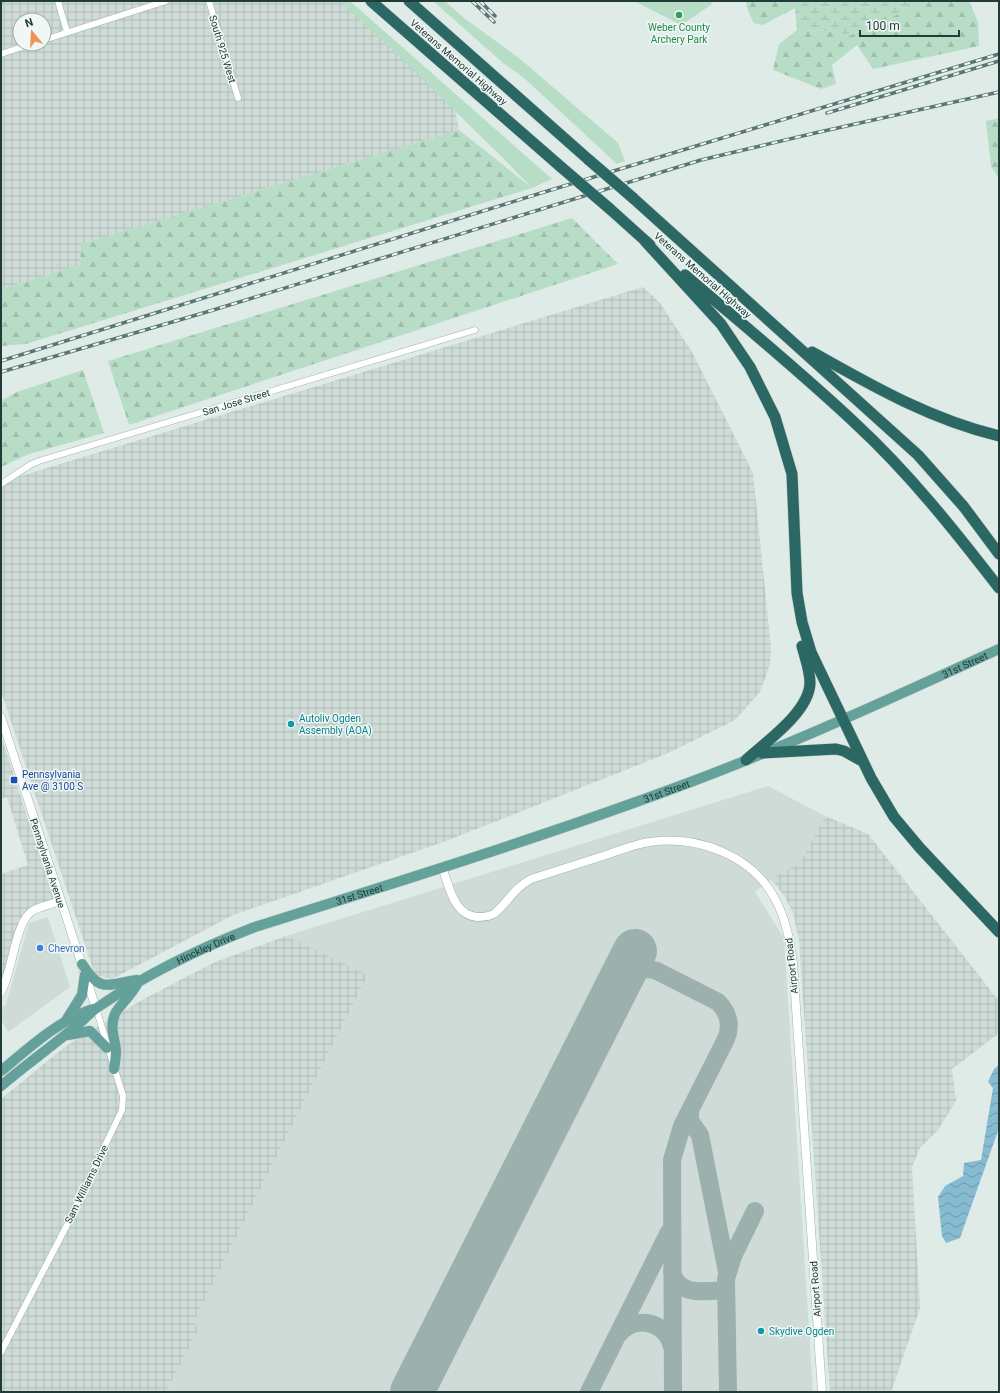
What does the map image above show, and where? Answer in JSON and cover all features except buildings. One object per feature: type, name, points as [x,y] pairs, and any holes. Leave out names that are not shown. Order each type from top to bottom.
[{"type":"highway","name":"Veterans Memorial Highway","points":[[371,1],[857,424],[921,491],[963,541],[999,588]]},
{"type":"highway","name":"Veterans Memorial Highway","points":[[409,1],[633,198],[918,455],[964,507],[999,554]]},
{"type":"highway","points":[[645,241],[721,324],[750,367],[775,417],[792,474],[797,593],[802,622],[811,652],[862,761],[894,817],[955,888],[999,932]]},
{"type":"highway","points":[[792,341],[902,402],[969,428],[999,436]]},
{"type":"highway","points":[[746,760],[791,719],[807,697],[809,675],[798,634],[794,611],[797,593]]},
{"type":"highway","points":[[762,753],[836,749],[844,750],[862,761]]},
{"type":"main road","name":"31st Street","points":[[323,906],[681,786],[843,720],[999,649]]},
{"type":"main road","name":"Hinckley Drive","points":[[1,1086],[25,1065],[64,1036],[96,1008],[140,981],[191,954],[224,940],[323,906]]},
{"type":"main road","points":[[84,969],[90,977],[99,984],[109,986],[140,981]]},
{"type":"main road","points":[[64,1022],[82,995],[84,969]]},
{"type":"main road","points":[[114,1069],[116,1050],[112,1035],[112,1022],[116,1012],[130,996],[140,981]]},
{"type":"main road","name":"Hinckley Drive","points":[[1,1072],[64,1022],[77,1014],[96,1008]]},
{"type":"main road","points":[[64,1036],[90,1031],[107,1048]]},
{"type":"street","points":[[58,1],[67,32]]},
{"type":"street","points":[[52,37],[166,1]]},
{"type":"street","name":"South 925 West","points":[[209,1],[238,98]]},
{"type":"street","points":[[1,54],[12,50]]},
{"type":"street","name":"San Jose Street","points":[[1,484],[30,465],[39,461],[475,330]]},
{"type":"street","name":"Pennsylvania Avenue","points":[[1,717],[96,1008]]},
{"type":"street","name":"Airport Road","points":[[442,867],[452,894],[461,911],[472,917],[483,917],[494,914],[518,886],[531,879],[649,842],[670,840],[691,841],[720,850],[741,862],[759,878],[775,898],[784,917],[791,943],[793,963],[822,1392]]},
{"type":"street","points":[[1,992],[10,970],[23,922],[34,910],[60,901]]},
{"type":"street","name":"Sam Williams Drive","points":[[1,1352],[67,1225],[122,1110],[123,1096],[107,1048],[96,1008]]},
{"type":"shaded area","points":[[1,1],[344,1],[455,108],[459,130],[81,244],[80,265],[1,289]]},
{"type":"shaded area","points":[[643,287],[660,303],[692,352],[753,473],[771,648],[770,665],[760,692],[735,720],[666,754],[446,841],[233,915],[112,979],[95,975],[1,691],[1,482]]},
{"type":"shaded area","points":[[1,736],[54,899],[33,906],[19,920],[1,990],[1,874],[28,865],[7,797],[1,799]]},
{"type":"shaded area","points":[[768,786],[825,816],[801,862],[771,879],[755,892],[784,938],[813,1392],[166,1392],[198,1330],[194,1321],[368,976],[286,936]]},
{"type":"shaded area","points":[[825,816],[868,834],[999,1001],[999,1033],[952,1069],[956,1101],[938,1130],[920,1148],[912,1167],[920,1308],[891,1392],[830,1392],[799,940],[793,913],[785,897],[771,879],[801,862]]},
{"type":"shaded area","points":[[48,917],[70,987],[8,1032],[1,1019],[1,1008],[6,1004],[29,923]]},
{"type":"shaded area","points":[[286,936],[368,975],[194,1321],[198,1330],[166,1392],[1,1392],[1,1099],[66,1046],[142,1000],[215,962]]},
{"type":"green space","points":[[339,1],[350,1],[552,179],[532,188],[383,41]]},
{"type":"green space","points":[[433,1],[445,1],[464,18],[519,58],[618,143],[625,161],[617,164],[524,78],[503,63]]},
{"type":"green space","name":"Weber County Archery Park","points":[[634,1],[712,1],[711,5],[681,25]]},
{"type":"green space","points":[[746,1],[791,1],[795,8],[763,25],[754,23],[748,11]]},
{"type":"green space","points":[[791,1],[916,1],[898,14],[851,35],[827,31],[797,30],[795,8]]},
{"type":"green space","points":[[916,1],[969,1],[978,22],[979,46],[873,69],[857,45],[832,65],[836,84],[821,89],[773,70],[779,44],[797,30],[827,31],[851,35],[898,14]]},
{"type":"green space","points":[[999,118],[999,179],[991,166],[986,121]]},
{"type":"green space","points":[[459,130],[532,188],[26,344],[1,346],[1,289],[80,265],[81,244]]},
{"type":"green space","points":[[572,218],[618,264],[129,425],[108,361]]},
{"type":"green space","points":[[83,370],[104,433],[29,454],[1,467],[1,401],[17,392]]},
{"type":"water","points":[[999,1065],[999,1128],[960,1238],[946,1243],[942,1236],[938,1197],[945,1186],[963,1176],[964,1163],[981,1160],[993,1088],[988,1082],[994,1069]]},
{"type":"taxiway","points":[[617,986],[625,977],[634,971],[645,969],[657,971],[718,1002],[727,1014],[729,1024],[726,1039],[682,1126],[672,1160],[673,1392]]},
{"type":"taxiway","points":[[690,1110],[690,1121],[700,1135],[727,1272]]},
{"type":"taxiway","points":[[728,1392],[726,1279],[733,1256],[755,1211]]},
{"type":"taxiway","points":[[589,1392],[669,1232]]},
{"type":"taxiway","points":[[672,1271],[679,1285],[686,1289],[693,1291],[726,1290]]},
{"type":"taxiway","points":[[618,1335],[625,1328],[633,1324],[649,1323],[657,1326],[663,1331],[669,1338],[672,1347]]},
{"type":"runway","points":[[412,1392],[635,951]]},
{"type":"railway","points":[[472,1],[494,22]]},
{"type":"railway","points":[[480,1],[495,16]]},
{"type":"railway","points":[[1,361],[541,193],[999,54]]},
{"type":"railway","points":[[827,113],[999,61]]},
{"type":"railway","points":[[1,372],[210,311],[701,160],[999,92]]},
{"type":"place","name":"Weber County Archery Park","points":[[679,15]]},
{"type":"place","name":"Autoliv Ogden Assembly (AOA)","points":[[291,724]]},
{"type":"place","name":"Pennsylvania Ave @ 3100 S","points":[[14,780]]},
{"type":"place","name":"Chevron","points":[[40,948]]},
{"type":"place","name":"Skydive Ogden","points":[[761,1331]]}]
